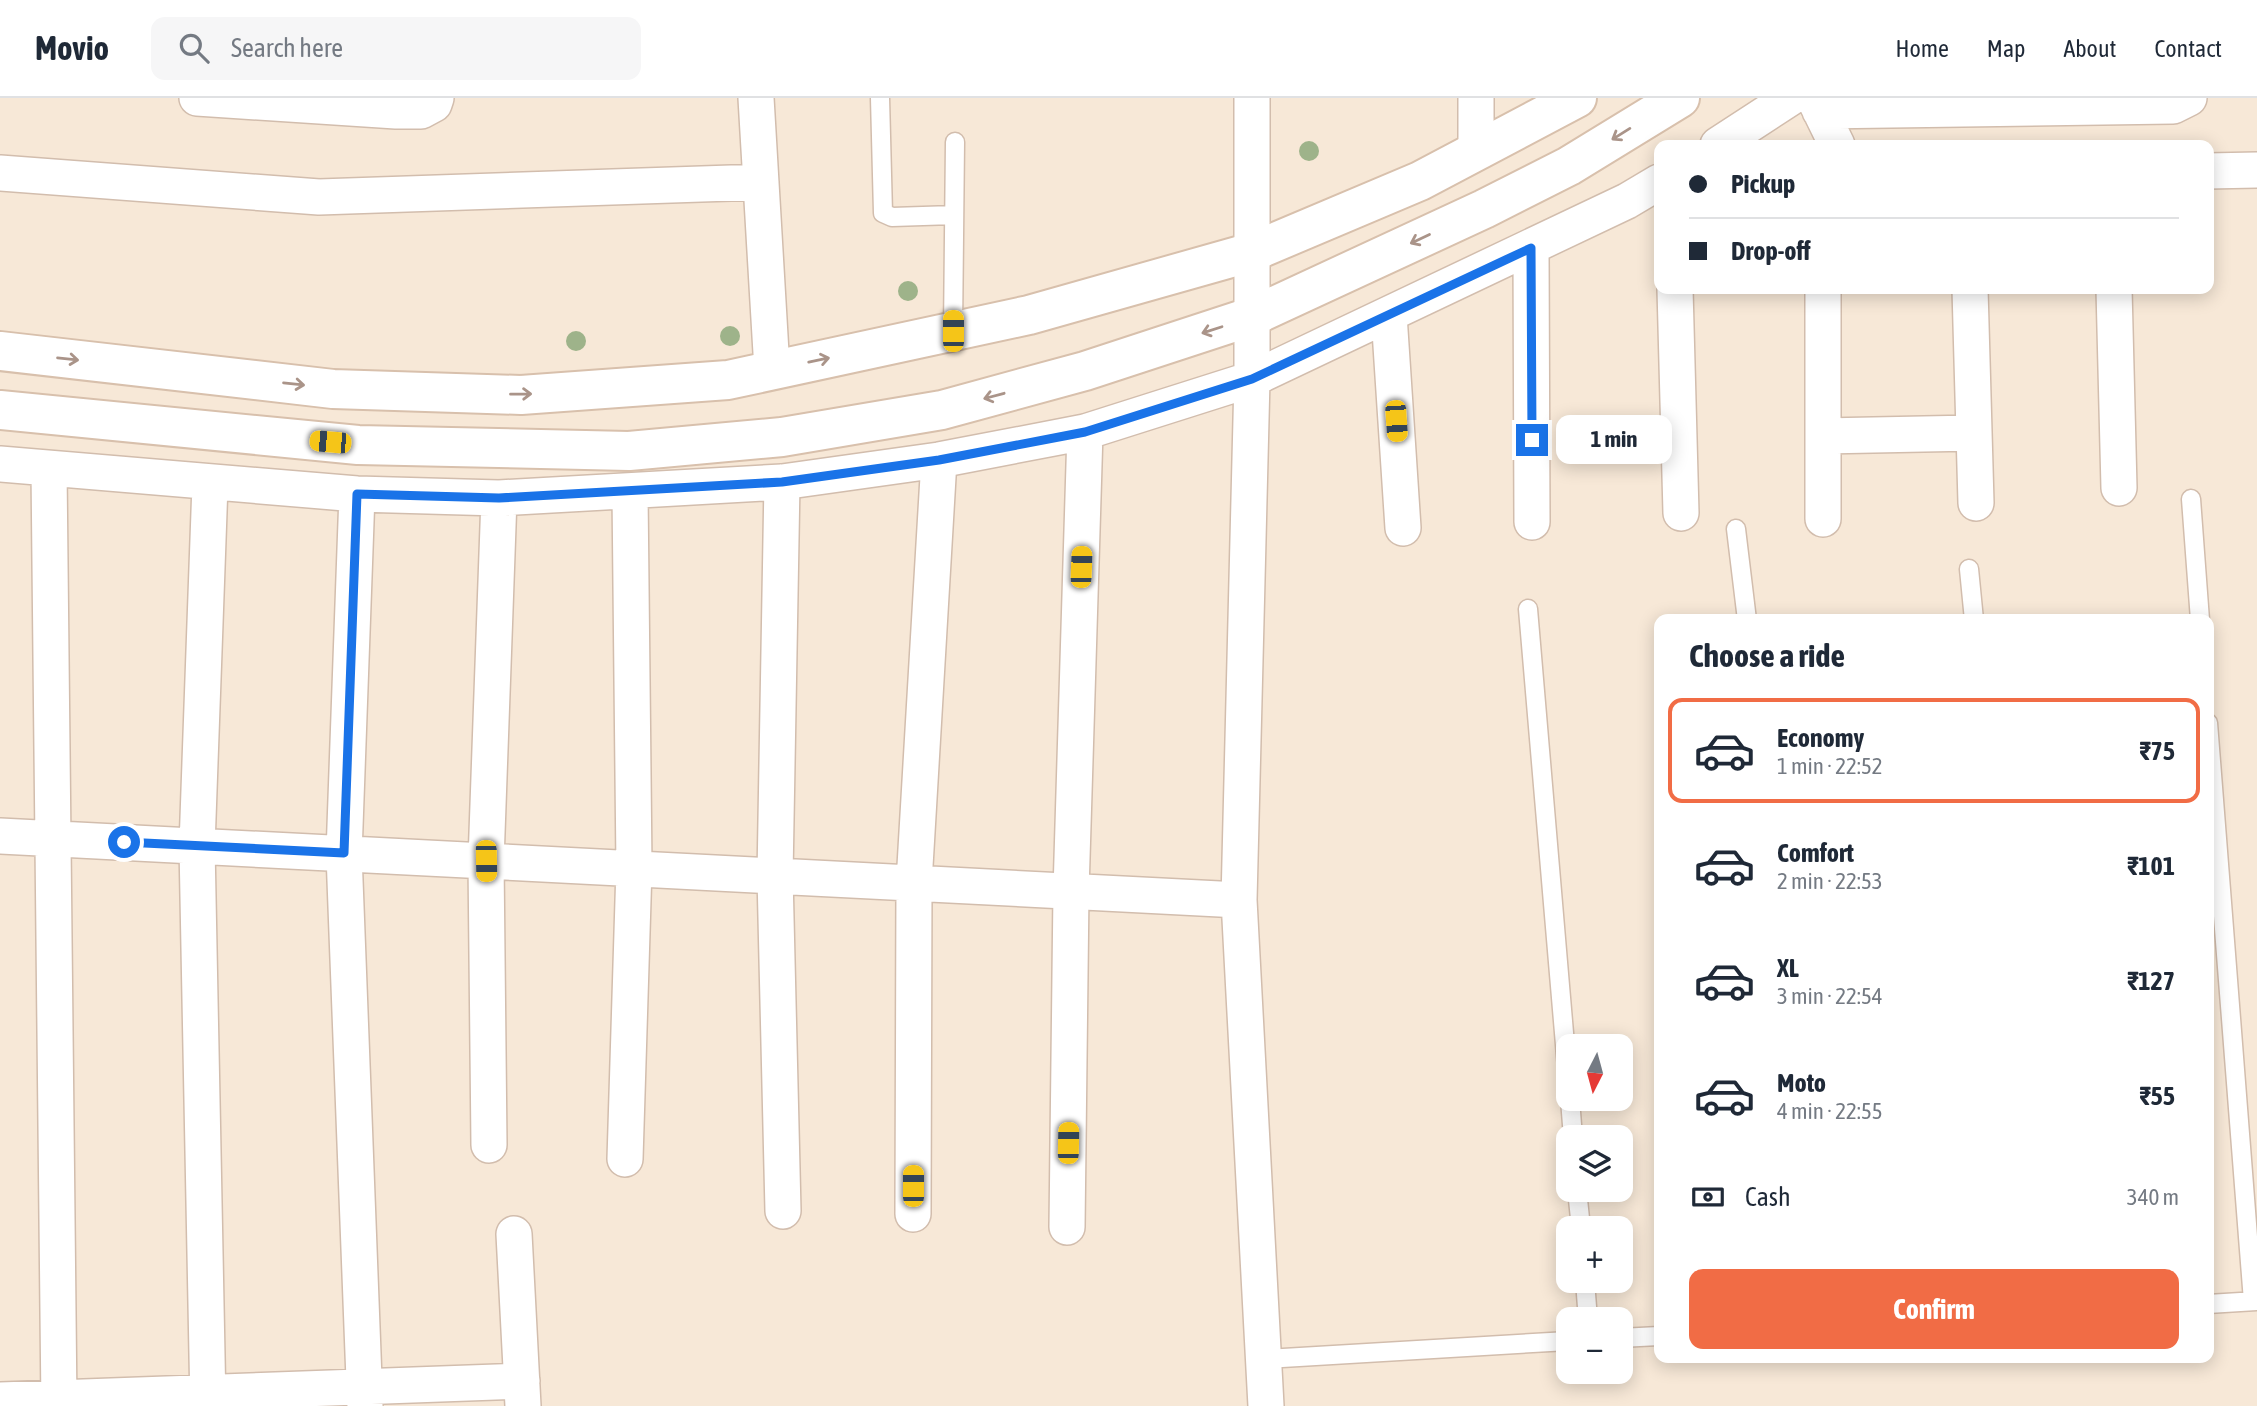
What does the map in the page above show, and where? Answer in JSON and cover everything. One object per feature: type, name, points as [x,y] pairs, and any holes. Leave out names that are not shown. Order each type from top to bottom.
[{"type":"street","points":[[197,98],[421,111],[434,104],[436,98]]},
{"type":"street","points":[[755,98],[772,370]]},
{"type":"street","points":[[1252,98],[1252,379],[1239,900],[1266,1406]]},
{"type":"street","points":[[1476,98],[1476,152]]},
{"type":"street","points":[[0,351],[334,389],[521,395],[728,380],[1029,315],[1252,252],[1420,181],[1577,98]]},
{"type":"street","points":[[0,410],[358,445],[629,451],[782,437],[942,410],[1085,371],[1252,316],[1569,166],[1679,98]]},
{"type":"street","points":[[1737,140],[1818,119],[1969,104],[2088,102],[2173,106],[2189,98]]},
{"type":"street","points":[[2214,171],[2257,170]]},
{"type":"street","points":[[0,173],[319,197],[761,182]]},
{"type":"street","points":[[0,464],[210,484],[357,494],[499,498],[782,482],[939,460],[1085,432],[1252,379],[1531,248],[1654,185]]},
{"type":"street","points":[[1531,248],[1532,522]]},
{"type":"street","points":[[1675,294],[1681,513]]},
{"type":"street","points":[[1823,294],[1823,519]]},
{"type":"street","points":[[1970,294],[1976,503]]},
{"type":"street","points":[[2115,294],[2119,488]]},
{"type":"street","points":[[1389,315],[1402,527]]},
{"type":"street","points":[[1067,1227],[1071,891],[1085,432]]},
{"type":"street","points":[[1824,436],[1973,433]]},
{"type":"street","points":[[913,1214],[914,883],[939,460]]},
{"type":"street","points":[[49,468],[58,1402]]},
{"type":"street","points":[[782,482],[775,876],[783,1211]]},
{"type":"street","points":[[207,1399],[197,846],[210,484]]},
{"type":"street","points":[[625,1159],[634,868],[630,492]]},
{"type":"street","points":[[357,494],[344,853],[365,1396]]},
{"type":"street","points":[[489,1145],[486,861],[499,498]]},
{"type":"street","points":[[0,836],[1239,900]]},
{"type":"street","points":[[0,1400],[58,1402],[523,1393],[514,1234]]},
{"type":"lane","points":[[880,98],[883,213],[892,217],[954,215]]},
{"type":"lane","points":[[953,331],[955,142]]},
{"type":"lane","points":[[2191,499],[2200,614]]},
{"type":"lane","points":[[1736,528],[1746,614]]},
{"type":"lane","points":[[1969,569],[1973,614]]},
{"type":"lane","points":[[1528,610],[1564,1034]]},
{"type":"lane","points":[[2214,865],[2216,912],[2255,1301],[2214,1304]]},
{"type":"lane","points":[[1633,1337],[1654,1336]]},
{"type":"lane","points":[[1264,1359],[1556,1342]]},
{"type":"shaded area","points":[[0,98],[2257,98],[2257,1406],[0,1406]]},
{"type":"route","points":[[124,842],[344,853],[357,494],[499,498],[782,482],[939,460],[1085,432],[1252,379],[1531,248],[1532,440]]}]
